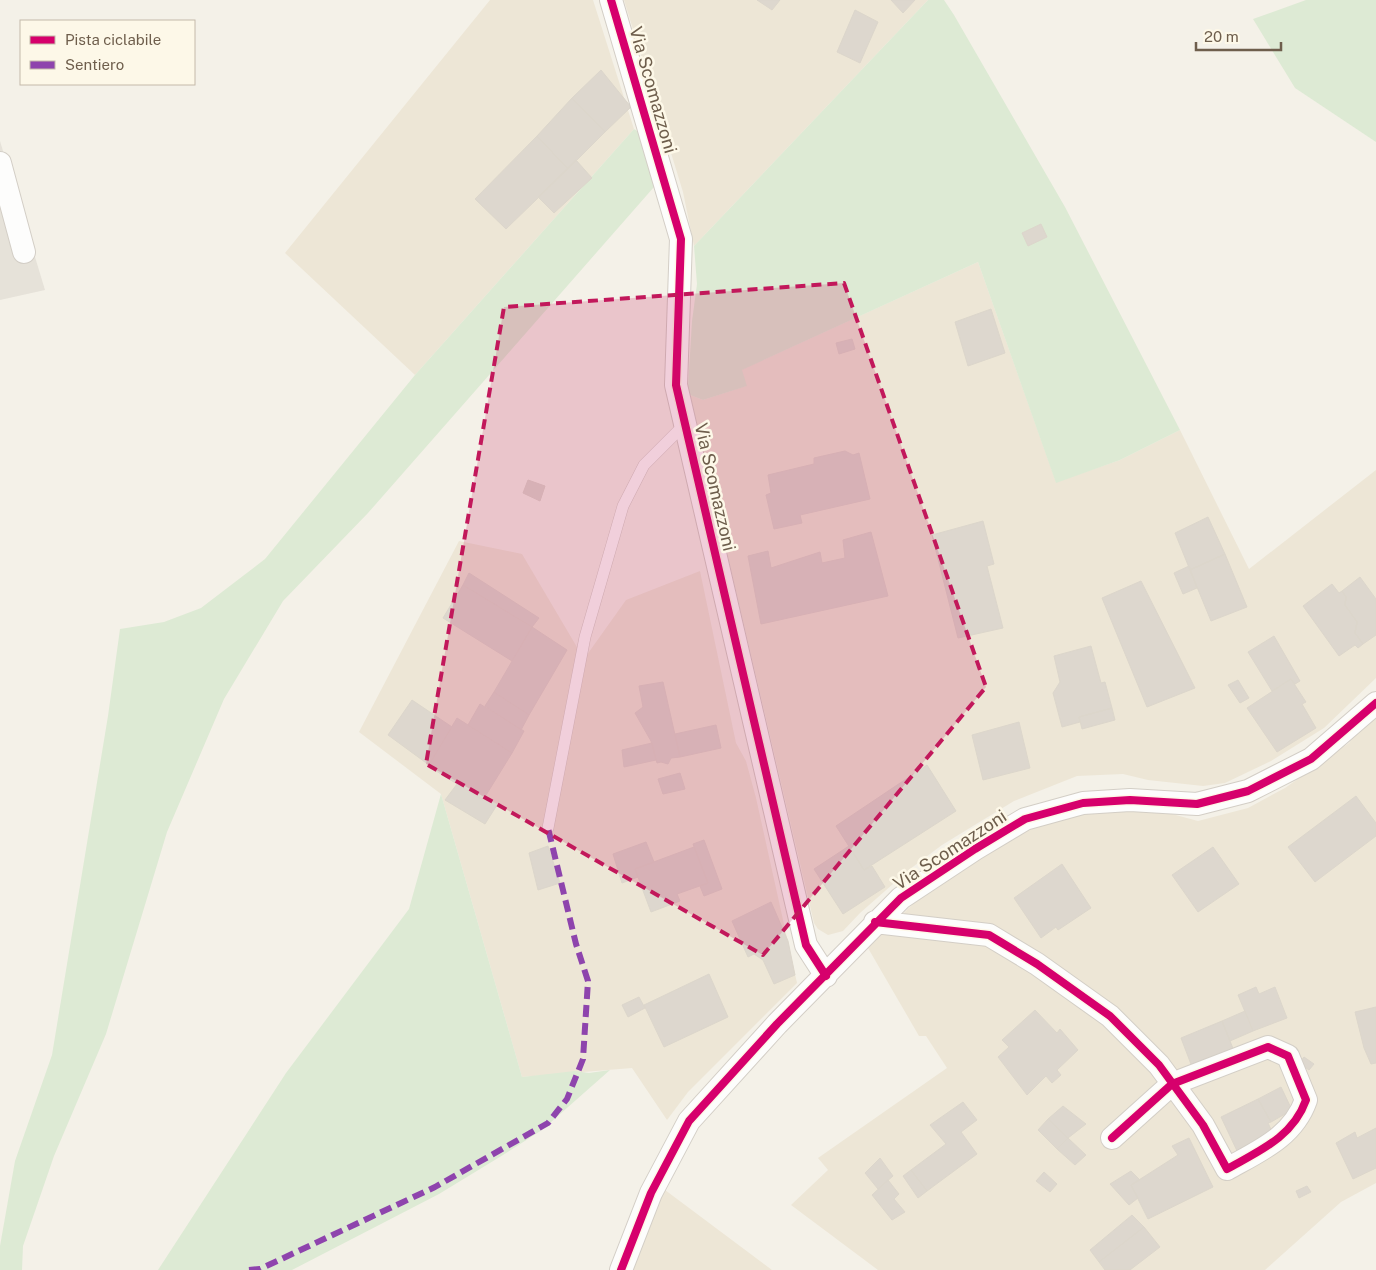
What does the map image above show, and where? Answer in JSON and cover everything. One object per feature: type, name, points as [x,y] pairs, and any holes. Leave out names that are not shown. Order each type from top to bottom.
[{"type":"street","name":"Via Scomazzoni","points":[[611,0],[681,240],[676,385],[806,945],[826,976]]},
{"type":"street","points":[[0,163],[24,252]]},
{"type":"street","name":"Via Scomazzoni","points":[[621,1270],[651,1193],[689,1122],[777,1024],[826,976],[875,922],[901,898],[975,849],[1025,819],[1083,803],[1130,800],[1197,804],[1248,791],[1311,758],[1376,703]]},
{"type":"street","points":[[875,922],[989,934],[1037,964],[1110,1016],[1159,1064],[1172,1084],[1203,1125],[1227,1169],[1279,1140],[1302,1112],[1306,1100],[1288,1056],[1268,1047],[1172,1084],[1112,1138]]},
{"type":"lane","points":[[548,828],[585,637],[623,506],[644,464],[685,424]]},
{"type":"highlighted area","points":[[844,283],[986,687],[763,955],[426,764],[504,307]]},
{"type":"shaded area","points":[[490,0],[593,0],[634,129],[415,375],[285,253]]},
{"type":"shaded area","points":[[624,0],[928,0],[694,246],[683,192]]},
{"type":"shaded area","points":[[0,141],[45,290],[0,300]]},
{"type":"shaded area","points":[[978,262],[1056,482],[1120,460],[1180,430],[1249,569],[1376,470],[1376,678],[1324,728],[1271,761],[1225,783],[1203,786],[1148,780],[1123,774],[1077,776],[1014,801],[942,845],[910,869],[860,913],[843,931],[828,935],[818,929],[814,923],[690,395],[703,400],[746,386],[741,370]]},
{"type":"shaded area","points":[[459,541],[522,554],[584,659],[626,600],[700,571],[736,743],[746,761],[756,798],[797,983],[688,1092],[667,1120],[632,1068],[522,1077],[441,794],[359,732]]},
{"type":"shaded area","points":[[1376,708],[1376,1183],[1341,1202],[1265,1270],[878,1270],[791,1205],[828,1170],[818,1158],[947,1068],[926,1036],[919,1036],[868,948],[915,902],[952,872],[1051,815],[1146,807],[1198,821],[1248,808],[1285,788],[1349,743]]},
{"type":"shaded area","points":[[661,1187],[772,1270],[632,1270]]},
{"type":"green space","points":[[928,0],[944,0],[954,15],[1065,207],[1180,430],[1120,460],[1056,483],[978,262],[742,370],[747,386],[703,400],[690,395],[688,387],[692,321],[697,284],[694,246]]},
{"type":"green space","points":[[1306,0],[1376,0],[1376,142],[1295,88],[1253,19]]},
{"type":"green space","points":[[634,129],[640,133],[654,187],[368,513],[283,601],[224,699],[167,832],[106,1034],[54,1156],[23,1246],[22,1270],[0,1270],[0,1246],[15,1161],[52,1055],[108,716],[120,629],[164,622],[201,608],[265,559],[415,375]]},
{"type":"green space","points":[[441,794],[522,1077],[575,1071],[589,1073],[610,1070],[542,1130],[503,1155],[439,1194],[292,1270],[158,1270],[286,1073],[409,909]]},
{"type":"building","points":[[757,0],[780,0],[772,10]]},
{"type":"building","points":[[891,0],[915,0],[903,13]]},
{"type":"building","points":[[855,10],[878,22],[860,63],[837,52]]},
{"type":"building","points":[[601,70],[631,107],[605,132],[572,98]]},
{"type":"building","points":[[572,98],[605,132],[568,169],[537,136]]},
{"type":"building","points":[[537,136],[568,169],[506,229],[475,199]]},
{"type":"building","points":[[576,160],[592,178],[554,213],[538,197]]},
{"type":"building","points":[[1041,224],[1047,237],[1028,246],[1022,233]]},
{"type":"building","points":[[991,309],[1005,353],[968,366],[955,322]]},
{"type":"building","points":[[852,339],[855,349],[839,354],[836,343]]},
{"type":"building","points":[[845,451],[853,455],[859,453],[870,499],[800,515],[802,523],[774,529],[766,495],[771,493],[768,475],[814,464],[814,458]]},
{"type":"building","points":[[528,480],[545,486],[540,501],[523,493]]},
{"type":"building","points":[[1208,517],[1225,554],[1190,570],[1175,533]]},
{"type":"building","points":[[983,521],[994,564],[987,566],[1003,628],[958,638],[932,535]]},
{"type":"building","points":[[871,532],[888,596],[761,624],[748,556],[768,551],[771,568],[820,552],[822,563],[845,558],[843,540]]},
{"type":"building","points":[[1225,554],[1247,607],[1211,621],[1190,570]]},
{"type":"building","points":[[1189,566],[1197,588],[1183,594],[1174,573]]},
{"type":"building","points":[[469,573],[539,618],[532,627],[463,585]]},
{"type":"building","points":[[1360,577],[1376,599],[1376,635],[1363,644],[1355,633],[1357,622],[1345,605],[1346,597],[1342,591]]},
{"type":"building","points":[[1141,581],[1195,688],[1147,707],[1102,598]]},
{"type":"building","points":[[1332,584],[1339,593],[1342,591],[1346,597],[1345,605],[1357,622],[1355,633],[1363,644],[1358,648],[1355,645],[1339,656],[1303,606]]},
{"type":"building","points":[[463,585],[532,627],[512,661],[443,618]]},
{"type":"building","points":[[532,627],[567,650],[529,715],[494,692]]},
{"type":"building","points":[[1274,636],[1300,681],[1295,684],[1291,679],[1272,691],[1248,652]]},
{"type":"building","points":[[1091,646],[1101,683],[1105,682],[1112,708],[1079,717],[1080,722],[1062,727],[1053,693],[1060,682],[1054,656]]},
{"type":"building","points":[[1291,679],[1306,702],[1302,704],[1316,728],[1277,752],[1247,708]]},
{"type":"building","points":[[1238,680],[1249,698],[1240,703],[1228,685]]},
{"type":"building","points":[[663,682],[680,757],[671,758],[668,764],[657,763],[651,741],[635,713],[643,707],[639,686]]},
{"type":"building","points":[[494,692],[529,715],[521,730],[485,706]]},
{"type":"building","points":[[412,700],[452,727],[429,765],[388,735]]},
{"type":"building","points":[[480,704],[524,731],[512,753],[468,725]]},
{"type":"building","points":[[1112,708],[1115,720],[1082,729],[1079,717]]},
{"type":"building","points":[[457,718],[512,753],[483,800],[428,766]]},
{"type":"building","points":[[1019,722],[1030,768],[983,780],[972,735]]},
{"type":"building","points":[[716,725],[721,748],[680,757],[675,734]]},
{"type":"building","points":[[652,743],[656,760],[624,767],[622,750]]},
{"type":"building","points":[[927,765],[956,811],[864,870],[836,826]]},
{"type":"building","points":[[680,773],[685,789],[663,794],[658,779]]},
{"type":"building","points":[[457,784],[483,800],[485,797],[497,805],[485,824],[445,800]]},
{"type":"building","points":[[1356,796],[1376,823],[1376,836],[1315,882],[1288,847]]},
{"type":"building","points":[[704,840],[722,889],[704,896],[700,886],[708,883],[693,844]]},
{"type":"building","points":[[646,842],[654,862],[635,869],[638,877],[622,883],[613,854]]},
{"type":"building","points":[[548,846],[560,883],[538,890],[529,853]]},
{"type":"building","points":[[849,846],[864,870],[872,866],[885,887],[843,914],[814,869]]},
{"type":"building","points":[[694,847],[708,883],[677,894],[680,901],[651,912],[635,869]]},
{"type":"building","points":[[1213,847],[1239,884],[1198,912],[1172,875]]},
{"type":"building","points":[[1062,864],[1091,908],[1058,930],[1056,927],[1041,938],[1014,898]]},
{"type":"building","points":[[771,902],[788,941],[795,975],[774,984],[763,960],[754,954],[748,957],[732,921]]},
{"type":"building","points":[[709,974],[728,1017],[664,1047],[644,1005]]},
{"type":"building","points":[[1256,987],[1259,994],[1275,987],[1287,1018],[1253,1031],[1238,995]]},
{"type":"building","points":[[639,997],[645,1008],[628,1017],[622,1005]]},
{"type":"building","points":[[1376,1007],[1376,1063],[1371,1064],[1364,1048],[1355,1012]]},
{"type":"building","points":[[1035,1010],[1057,1033],[1060,1029],[1078,1050],[1057,1070],[1061,1075],[1052,1083],[1046,1076],[1027,1095],[998,1057],[1009,1047],[1002,1040]]},
{"type":"building","points":[[1245,1011],[1253,1031],[1230,1041],[1222,1021]]},
{"type":"building","points":[[1222,1021],[1236,1056],[1194,1072],[1181,1038]]},
{"type":"building","points":[[1304,1057],[1314,1064],[1309,1070],[1299,1063]]},
{"type":"building","points":[[1281,1087],[1292,1110],[1271,1122],[1258,1099]]},
{"type":"building","points":[[1258,1099],[1271,1122],[1268,1123],[1275,1138],[1239,1155],[1221,1117]]},
{"type":"building","points":[[963,1102],[977,1120],[961,1132],[977,1154],[927,1191],[911,1170],[946,1144],[930,1125]]},
{"type":"building","points":[[1063,1106],[1086,1124],[1068,1138],[1048,1119]]},
{"type":"building","points":[[1048,1119],[1068,1138],[1057,1149],[1038,1130]]},
{"type":"building","points":[[1376,1128],[1376,1168],[1353,1179],[1336,1143],[1355,1132],[1357,1138]]},
{"type":"building","points":[[1068,1138],[1086,1155],[1075,1165],[1057,1149]]},
{"type":"building","points":[[1189,1138],[1213,1187],[1148,1219],[1131,1185],[1178,1155],[1172,1146]]},
{"type":"building","points":[[880,1158],[893,1176],[878,1189],[865,1173]]},
{"type":"building","points":[[911,1170],[927,1191],[918,1198],[903,1176]]},
{"type":"building","points":[[1131,1171],[1140,1180],[1131,1185],[1138,1198],[1129,1205],[1110,1184]]},
{"type":"building","points":[[1044,1172],[1057,1184],[1050,1192],[1036,1181]]},
{"type":"building","points":[[888,1180],[899,1194],[894,1199],[905,1212],[892,1220],[872,1195]]},
{"type":"building","points":[[1307,1186],[1311,1192],[1299,1198],[1296,1191]]},
{"type":"building","points":[[1132,1215],[1144,1227],[1099,1262],[1090,1250]]},
{"type":"building","points":[[1144,1227],[1160,1247],[1130,1270],[1105,1270],[1099,1262]]},
{"type":"marked path","points":[[249,1270],[260,1269],[435,1187],[548,1123],[567,1099],[583,1059],[588,981],[576,944],[548,828]]},
{"type":"cycle path","points":[[611,0],[681,239],[676,385],[806,945],[826,976]]},
{"type":"cycle path","points":[[621,1270],[651,1193],[689,1121],[777,1024],[901,898],[975,849],[1025,819],[1083,803],[1130,800],[1197,804],[1248,791],[1311,759],[1376,703]]},
{"type":"cycle path","points":[[875,922],[989,935],[1037,964],[1110,1016],[1159,1065],[1203,1125],[1227,1169],[1274,1142],[1293,1124],[1306,1100],[1288,1056],[1268,1047],[1172,1084],[1112,1138]]}]
